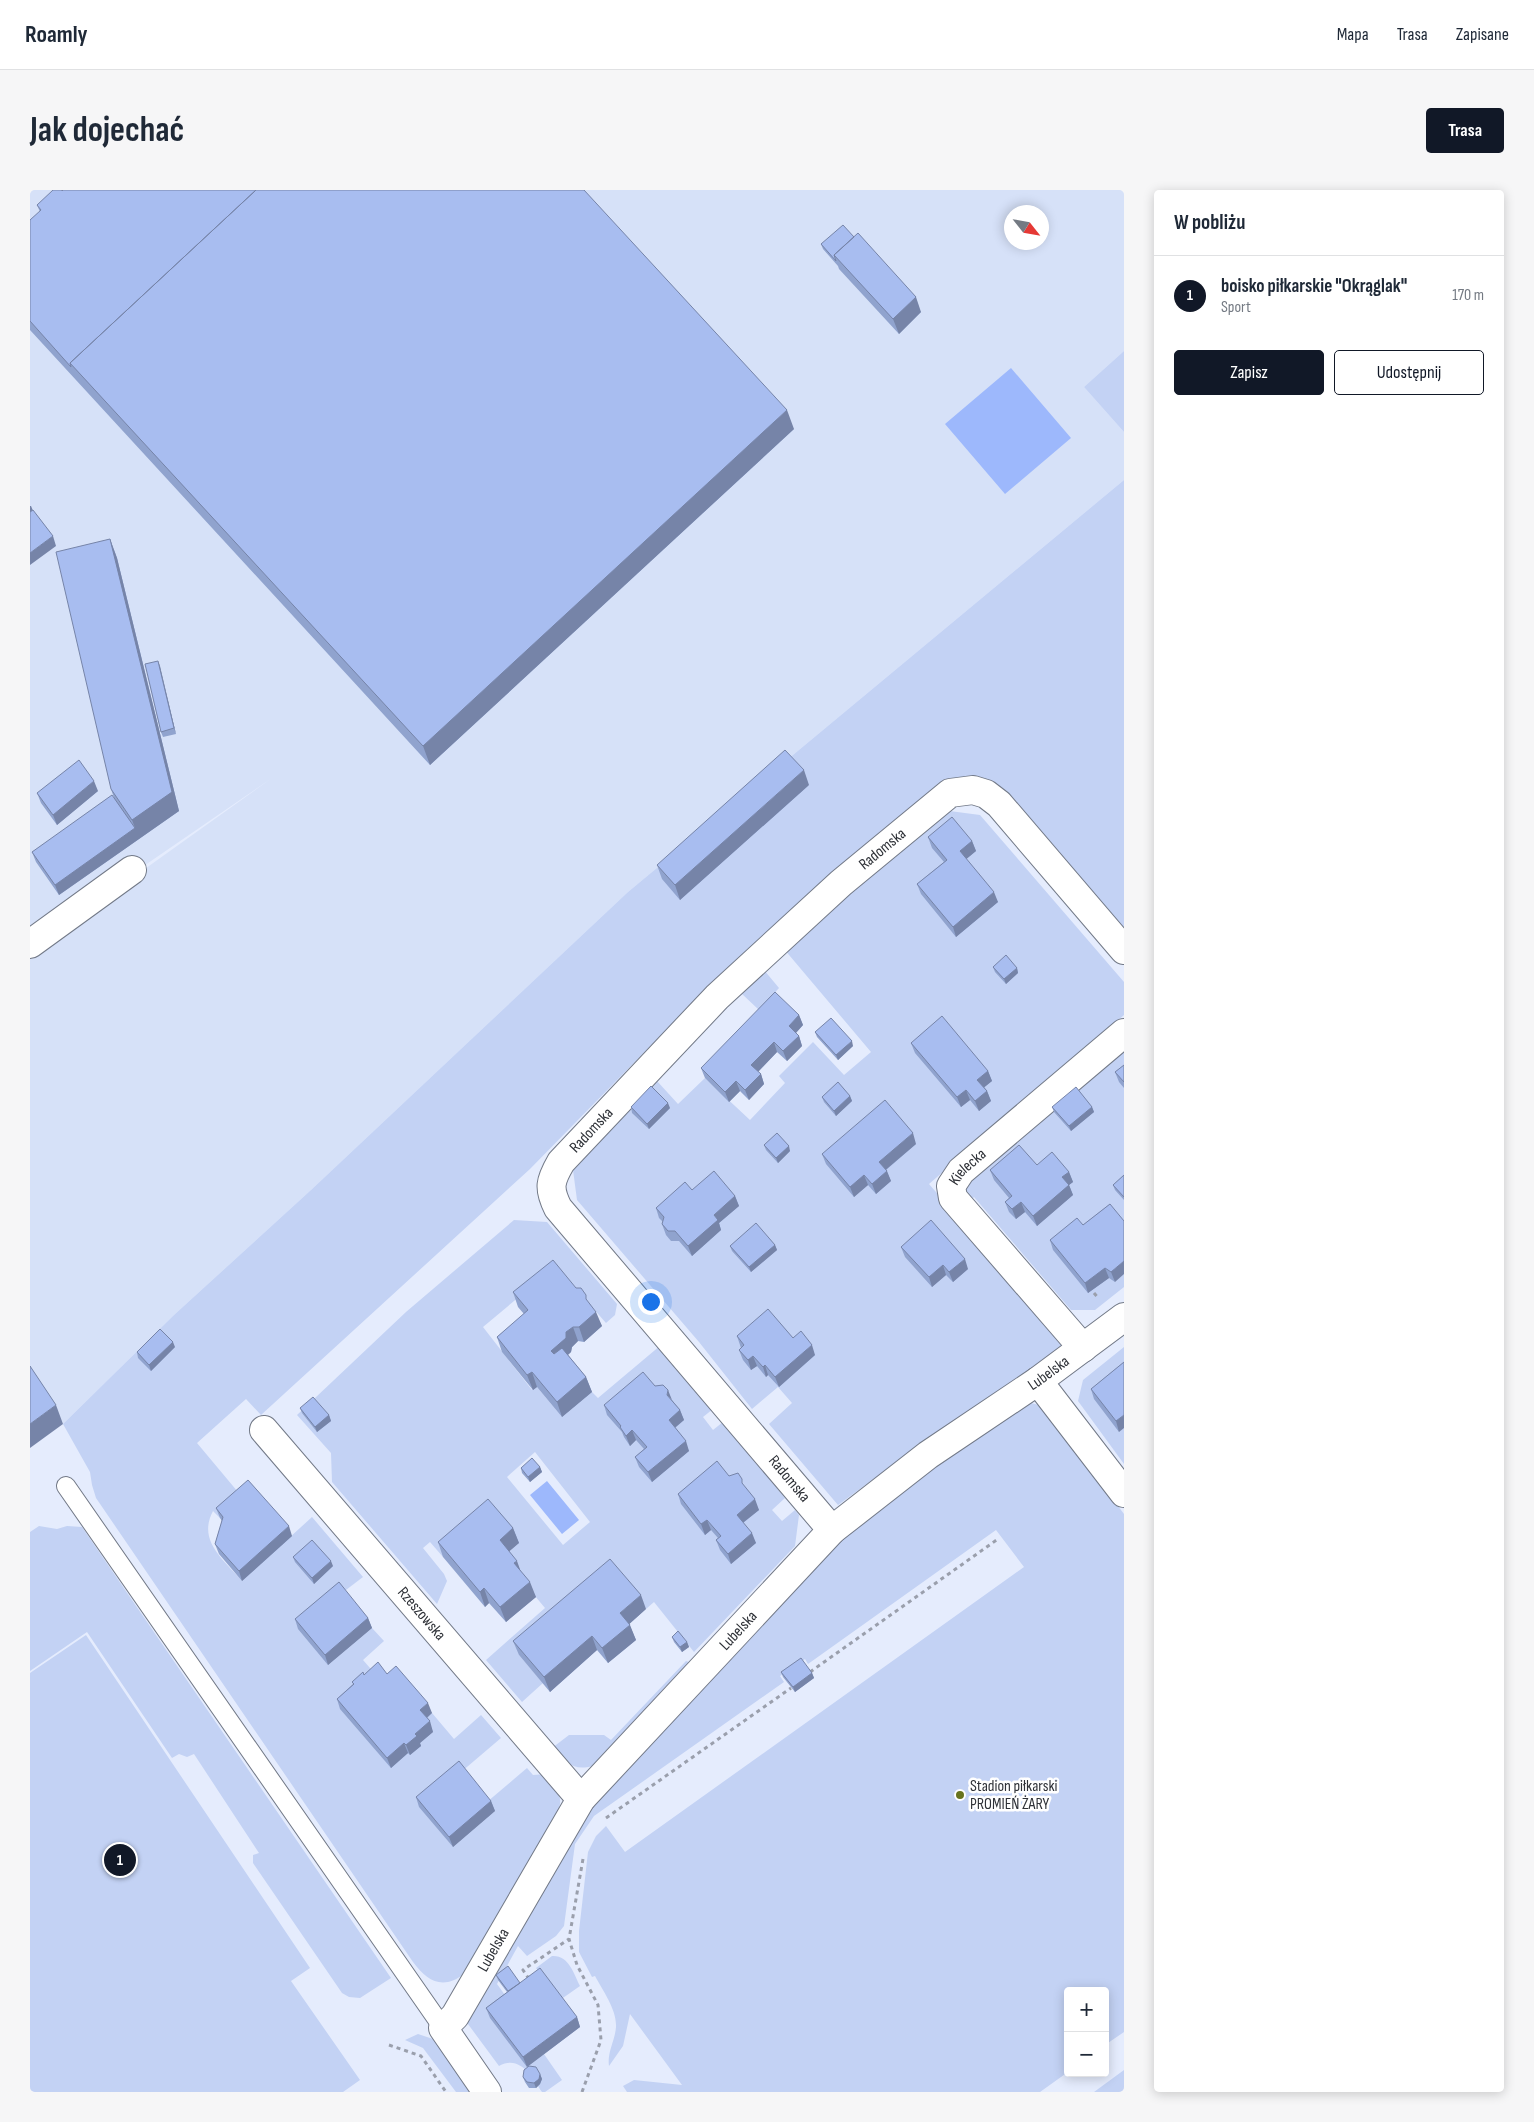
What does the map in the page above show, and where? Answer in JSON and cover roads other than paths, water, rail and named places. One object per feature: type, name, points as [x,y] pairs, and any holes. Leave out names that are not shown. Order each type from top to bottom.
[{"type":"street","name":"Radomska","points":[[832,1530],[558,1208],[550,1186],[554,1175],[561,1162],[717,997],[841,883],[950,792],[973,790],[986,794],[999,804],[1124,950]]},
{"type":"street","points":[[30,944],[132,870]]},
{"type":"street","name":"Kielecka","points":[[1084,1348],[953,1198],[951,1186],[957,1176],[967,1166],[1124,1033]]},
{"type":"street","name":"Lubelska","points":[[443,2028],[455,2016],[580,1799],[832,1530],[928,1455],[1038,1381],[1124,1317]]},
{"type":"street","points":[[1038,1381],[1124,1493]]},
{"type":"street","name":"Rzeszowska","points":[[264,1430],[580,1799]]},
{"type":"street","points":[[443,2028],[488,2092]]},
{"type":"lane","points":[[66,1486],[443,2028]]},
{"type":"water","points":[[1011,368],[1071,438],[1005,494],[945,424]]},
{"type":"water","points":[[547,1481],[579,1520],[562,1534],[530,1495]]},
{"type":"place","name":"Stadion piłkarski PROMIEŃ ŻARY","points":[[960,1795]]},
{"type":"place","name":"boisko piłkarskie \"Okrąglak\"","points":[[120,1860]]}]
